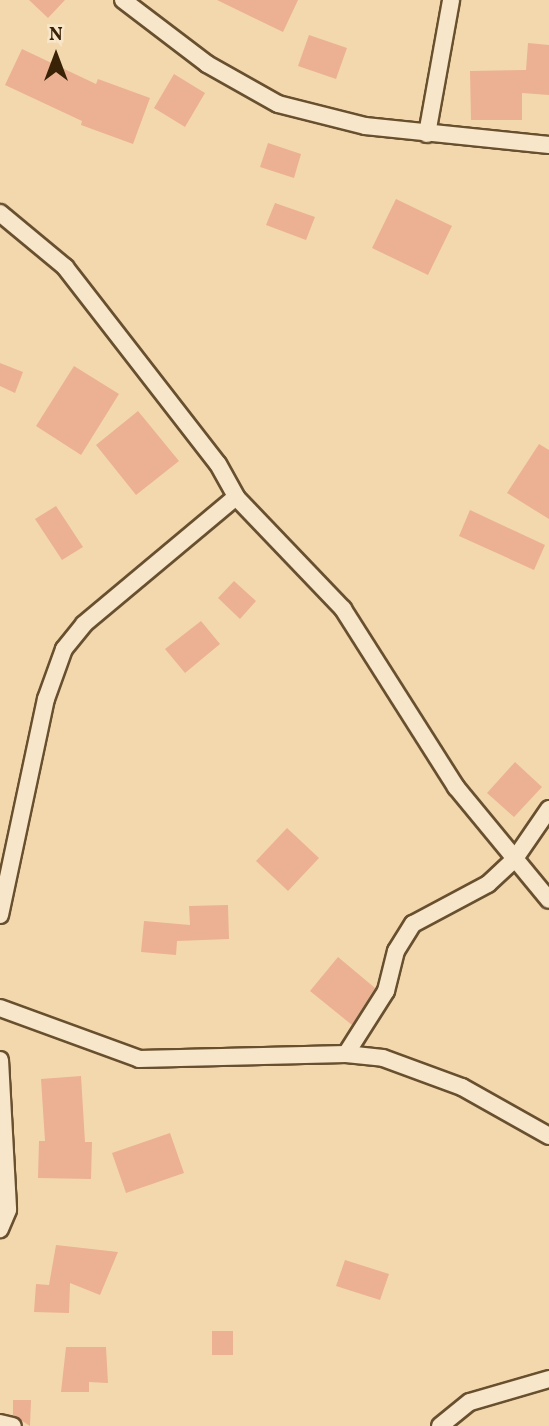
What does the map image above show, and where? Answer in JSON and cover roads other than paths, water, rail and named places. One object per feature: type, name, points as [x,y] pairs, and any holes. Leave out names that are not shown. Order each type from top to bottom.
[{"type":"street","points":[[123,0],[164,35],[261,98],[365,126],[549,145]]},
{"type":"street","points":[[427,134],[451,0]]},
{"type":"street","points":[[0,213],[65,267],[218,464],[236,497],[343,609],[456,787],[549,900]]},
{"type":"street","points":[[0,915],[46,699],[64,649],[84,624],[236,497]]},
{"type":"street","points":[[346,1054],[386,991],[396,951],[413,924],[488,884],[514,860],[549,809]]},
{"type":"street","points":[[0,1008],[139,1059],[346,1054],[383,1058],[462,1087],[549,1136]]},
{"type":"street","points":[[0,1060],[8,1210],[0,1229]]},
{"type":"street","points":[[440,1426],[470,1402],[549,1380]]},
{"type":"street","points":[[0,1423],[13,1426]]}]
